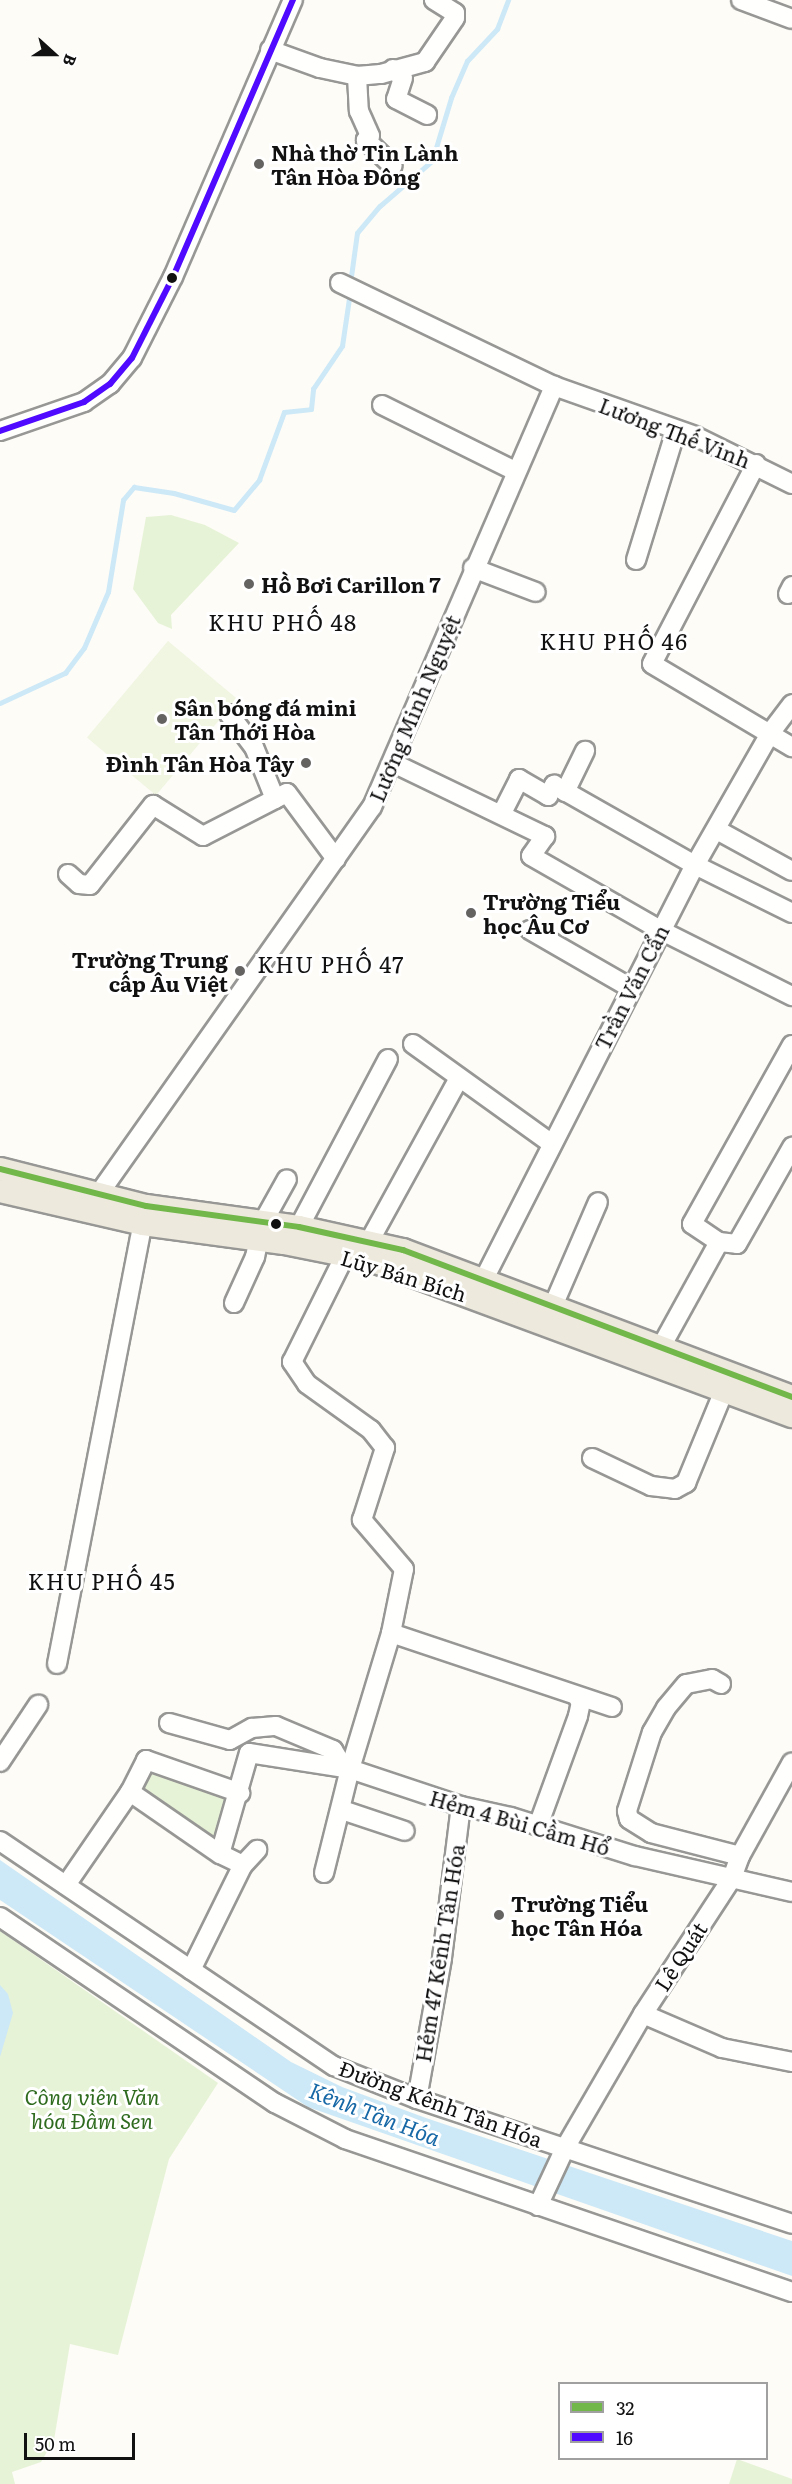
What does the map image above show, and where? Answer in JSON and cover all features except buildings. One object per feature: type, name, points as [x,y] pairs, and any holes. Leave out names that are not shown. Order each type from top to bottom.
[{"type":"main road","name":"Lũy Bán Bích","points":[[0,1169],[92,1204]]},
{"type":"main road","name":"Lũy Bán Bích","points":[[0,1191],[261,1232],[409,1272],[792,1416]]},
{"type":"main road","name":"Lũy Bán Bích","points":[[261,1232],[299,1227],[369,1240],[484,1279],[792,1397]]},
{"type":"street","points":[[0,431],[90,398],[110,384],[132,358],[173,277],[293,0]]},
{"type":"street","points":[[741,0],[792,19]]},
{"type":"street","points":[[270,50],[320,68],[357,76],[425,62],[439,46],[455,13],[433,1]]},
{"type":"street","points":[[393,69],[403,78],[396,99],[427,115]]},
{"type":"street","points":[[357,76],[359,111],[370,135],[366,140],[393,166]]},
{"type":"street","name":"Lương Thế Vinh","points":[[340,283],[554,386],[675,430],[756,464],[792,484]]},
{"type":"street","name":"Lương Minh Nguyệt","points":[[92,1204],[372,807],[393,763],[473,568],[554,386]]},
{"type":"street","points":[[382,405],[515,471]]},
{"type":"street","points":[[636,560],[675,430]]},
{"type":"street","points":[[756,464],[652,663],[771,732],[792,747]]},
{"type":"street","points":[[473,568],[536,592]]},
{"type":"street","name":"Trần Văn Cẩn","points":[[484,1279],[660,930],[771,732],[792,704]]},
{"type":"street","points":[[229,714],[254,747],[275,799]]},
{"type":"street","points":[[502,813],[519,779],[548,796],[559,789],[585,751]]},
{"type":"street","points":[[393,763],[502,813],[545,836],[531,856],[660,930],[792,996]]},
{"type":"street","points":[[559,789],[695,865],[792,913]]},
{"type":"street","points":[[68,874],[79,884],[90,885],[153,805],[203,836],[287,793],[336,859]]},
{"type":"street","points":[[717,830],[789,863]]},
{"type":"street","points":[[530,930],[631,988]]},
{"type":"street","points":[[413,1044],[551,1143]]},
{"type":"street","points":[[792,1045],[692,1224],[719,1242],[737,1244],[792,1146]]},
{"type":"street","points":[[299,1227],[388,1059]]},
{"type":"street","points":[[369,1240],[459,1078]]},
{"type":"street","points":[[234,1303],[261,1232],[287,1179]]},
{"type":"street","points":[[554,1306],[598,1202]]},
{"type":"street","points":[[57,1664],[145,1215]]},
{"type":"street","points":[[661,1347],[719,1242]]},
{"type":"street","points":[[324,1873],[342,1810],[347,1768],[391,1633],[404,1569],[362,1520],[384,1448],[371,1430],[307,1384],[292,1362],[345,1255]]},
{"type":"street","points":[[592,1458],[651,1486],[675,1490],[686,1483],[724,1391]]},
{"type":"street","points":[[391,1633],[578,1698],[612,1707]]},
{"type":"street","points":[[721,1684],[712,1680],[686,1684],[666,1708],[652,1732],[627,1811],[629,1819],[651,1833],[740,1856]]},
{"type":"street","points":[[538,1826],[578,1716],[581,1702],[578,1698]]},
{"type":"street","points":[[0,1762],[38,1705]]},
{"type":"street","points":[[170,1723],[230,1740],[252,1728],[276,1726],[333,1750],[347,1768]]},
{"type":"street","name":"Hẻm 4 Bùi Cầm Hổ","points":[[240,1793],[249,1753],[347,1768],[461,1806],[538,1826],[639,1857],[792,1892]]},
{"type":"street","points":[[66,1885],[130,1792],[146,1760],[240,1793],[220,1854]]},
{"type":"street","name":"Lê Quát","points":[[540,2200],[561,2154],[643,2014],[732,1878],[740,1856],[792,1762]]},
{"type":"street","points":[[130,1792],[220,1854],[243,1865]]},
{"type":"street","name":"Hẻm 47 Kênh Tân Hóa","points":[[417,2098],[442,1958],[461,1806]]},
{"type":"street","points":[[342,1810],[405,1831]]},
{"type":"street","name":"Đường Kênh Tân Hóa","points":[[0,1841],[314,2055],[561,2154],[792,2224]]},
{"type":"street","points":[[191,1971],[243,1865],[257,1850]]},
{"type":"street","points":[[0,1917],[275,2103],[345,2139],[540,2200],[792,2292]]},
{"type":"street","points":[[643,2014],[722,2048],[792,2062]]},
{"type":"green space","points":[[171,515],[205,525],[239,543],[171,615],[172,629],[158,623],[133,589],[146,517]]},
{"type":"green space","name":"Sân bóng đá mini Tân Thới Hòa","points":[[168,641],[237,699],[156,795],[87,738]]},
{"type":"green space","points":[[154,1769],[230,1795],[216,1840],[142,1788]]},
{"type":"green space","name":"Công viên Văn hóa Đầm Sen","points":[[0,1931],[218,2083],[169,2159],[118,2355],[70,2344],[54,2440],[41,2462],[12,2472],[15,2484],[0,2484]]},
{"type":"green space","points":[[737,2460],[792,2479],[792,2484],[729,2484]]},
{"type":"water","name":"Kênh Tân Hóa","points":[[0,1860],[291,2062],[342,2087],[426,2118],[792,2241],[792,2276],[308,2107],[0,1900]]},
{"type":"water","points":[[0,1985],[8,1994],[13,2013],[0,2057]]},
{"type":"waterway","points":[[350,284],[357,233],[380,206],[432,161],[451,98],[467,61],[497,29],[508,0]]},
{"type":"waterway","points":[[0,703],[65,673],[84,648],[108,592],[123,500],[134,487],[174,493],[234,510],[259,480],[284,412],[311,409],[313,389],[342,346],[350,292]]},
{"type":"transit line","name":"16","points":[[0,431],[84,402],[110,384],[132,358],[173,277],[293,0]]},
{"type":"transit line","name":"32","points":[[0,1169],[146,1206],[299,1227],[403,1250],[792,1397]]},
{"type":"place","name":"Nhà thờ Tin Lành Tân Hòa Đông","points":[[259,164]]},
{"type":"place","name":"Hồ Bơi Carillon 7","points":[[249,584]]},
{"type":"place","name":"Sân bóng đá mini Tân Thới Hòa","points":[[162,719]]},
{"type":"place","name":"Đình Tân Hòa Tây","points":[[306,763]]},
{"type":"place","name":"Trường Tiểu học Âu Cơ","points":[[471,913]]},
{"type":"place","name":"Trường Trung cấp Âu Việt","points":[[240,971]]},
{"type":"place","name":"Trường Tiểu học Tân Hóa","points":[[499,1915]]},
{"type":"district","name":"KHU PHỐ 48","points":[[283,622]]},
{"type":"district","name":"KHU PHỐ 46","points":[[614,641]]},
{"type":"district","name":"KHU PHỐ 47","points":[[331,964]]},
{"type":"district","name":"KHU PHỐ 45","points":[[102,1581]]}]
